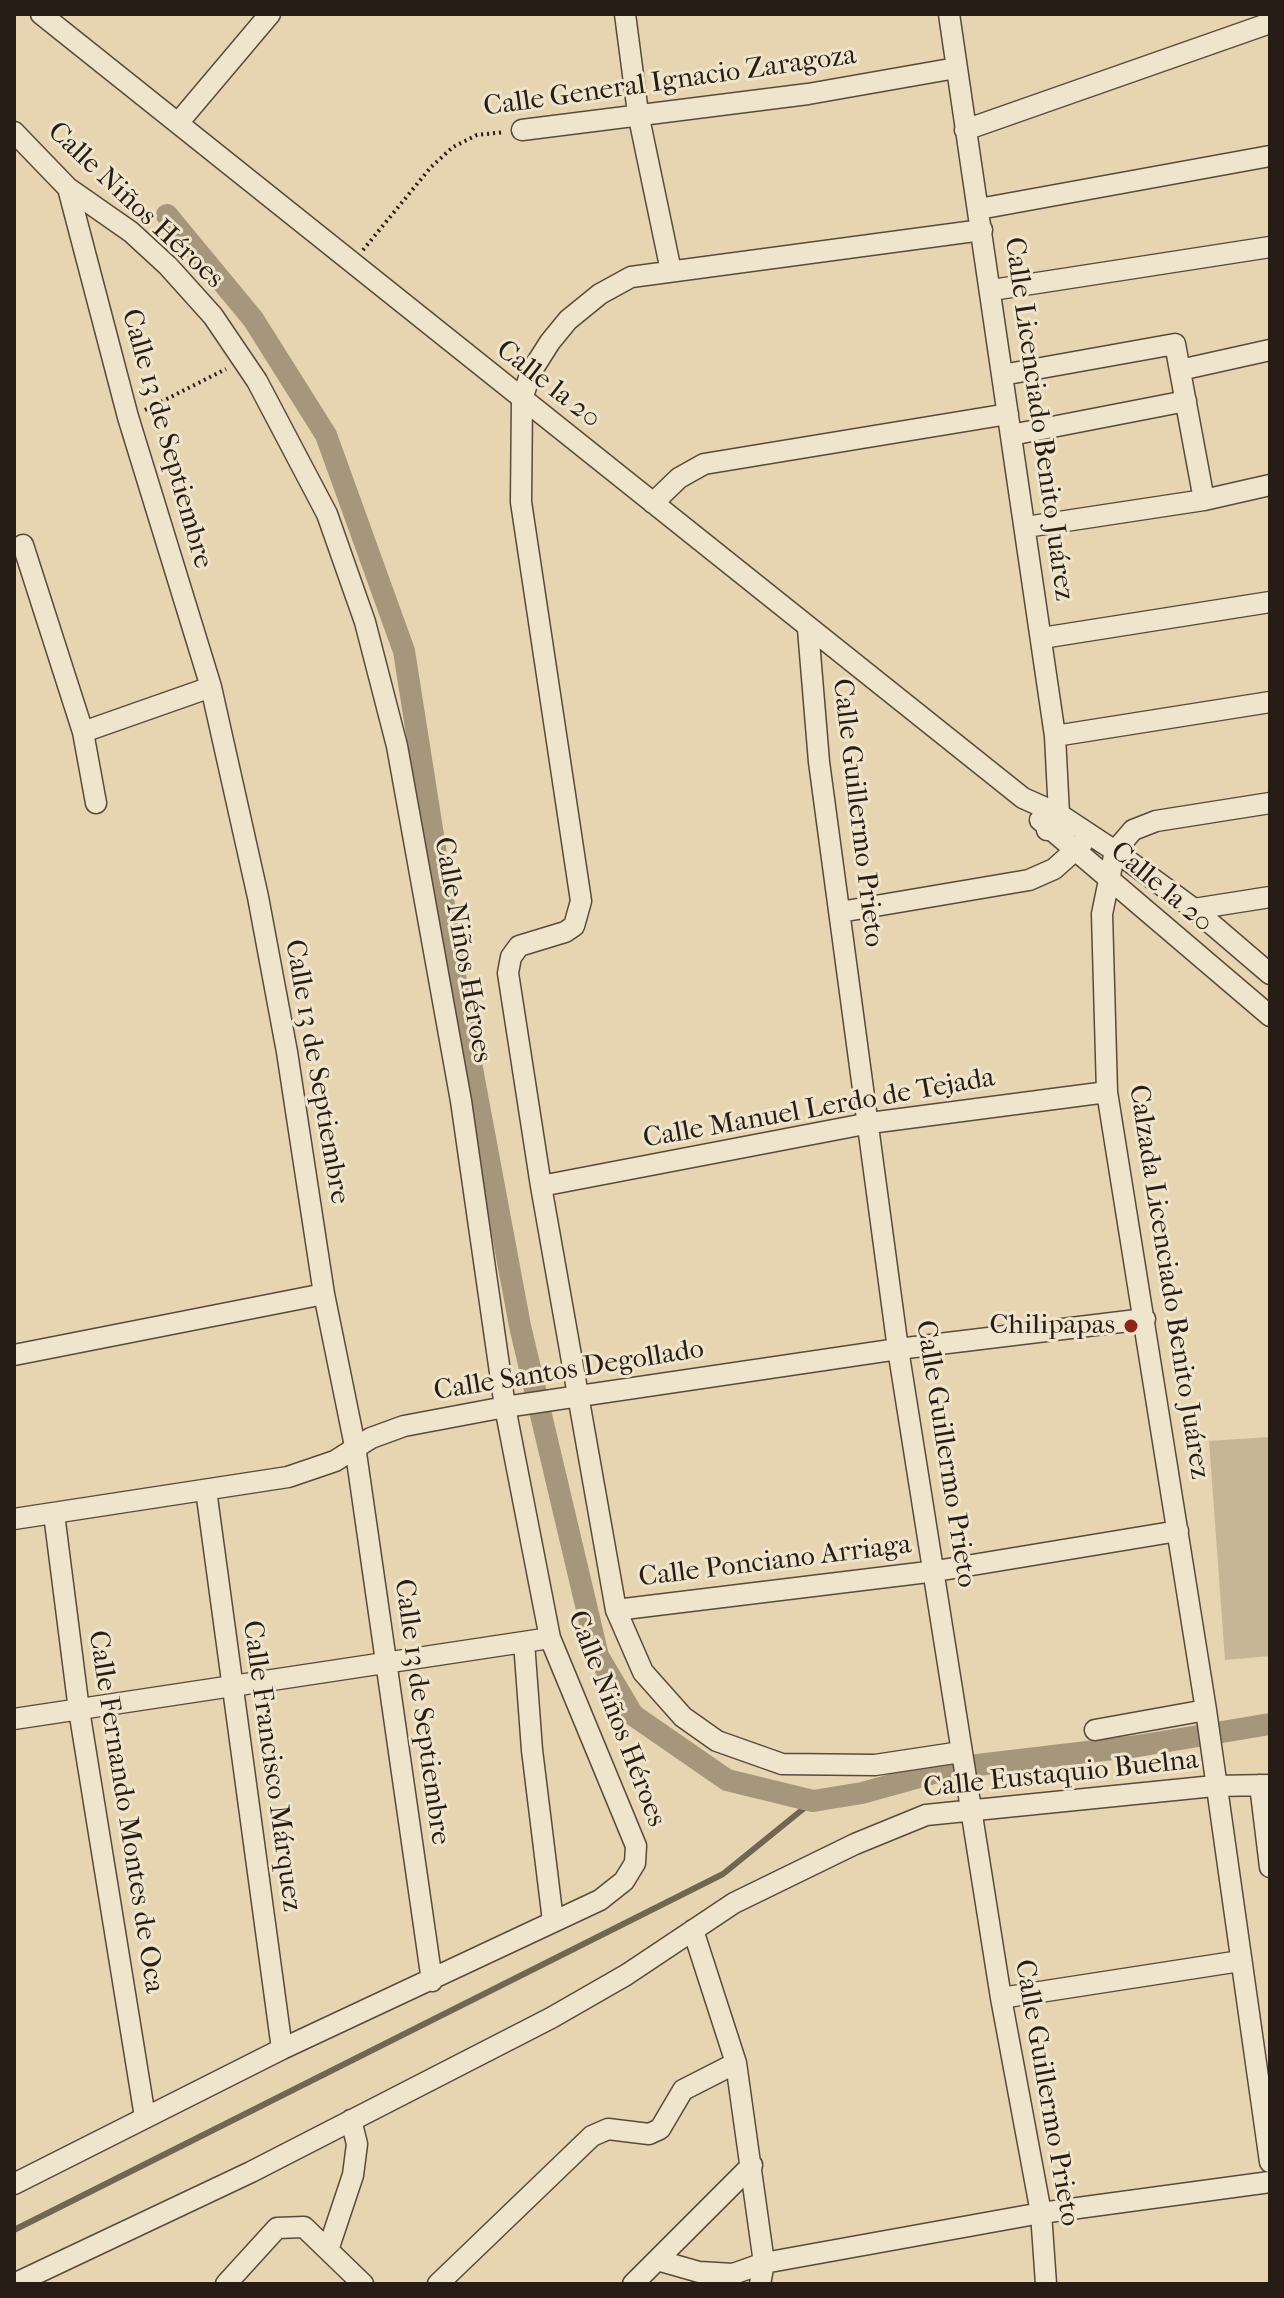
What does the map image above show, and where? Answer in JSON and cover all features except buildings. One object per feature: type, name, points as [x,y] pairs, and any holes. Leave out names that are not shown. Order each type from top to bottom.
[{"type":"street","name":"Calle la 20","points":[[41,14],[1053,822],[1074,852],[1270,1016]]},
{"type":"street","points":[[178,123],[270,14]]},
{"type":"street","points":[[625,14],[638,113],[671,271]]},
{"type":"street","name":"Calle Licenciado Benito Juárez","points":[[949,14],[992,290],[1055,736],[1053,822]]},
{"type":"street","points":[[965,130],[1270,23]]},
{"type":"street","name":"Calle General Ignacio Zaragoza","points":[[522,130],[808,94],[956,68]]},
{"type":"street","name":"Calle Niños Héroes","points":[[14,132],[68,188],[131,232],[168,266],[213,316],[243,359],[327,514],[382,682],[397,746],[461,1101],[514,1406],[550,1638],[636,1846],[635,1863],[624,1881],[600,1900],[553,1921],[532,1750],[524,1642]]},
{"type":"street","points":[[979,209],[1270,156]]},
{"type":"street","name":"Calle 13 de Septiembre","points":[[68,188],[128,417],[211,687],[267,944],[324,1294],[355,1446],[432,1981]]},
{"type":"street","points":[[962,1755],[875,1765],[821,1767],[782,1764],[717,1741],[683,1717],[652,1683],[630,1648],[616,1610],[574,1399],[508,973],[513,951],[538,938],[565,932],[574,926],[581,901],[521,502],[522,399],[531,372],[568,320],[600,294],[631,277],[982,230]]},
{"type":"street","points":[[992,290],[1270,247]]},
{"type":"street","points":[[1002,375],[1175,344],[1204,500]]},
{"type":"street","points":[[1180,370],[1270,350]]},
{"type":"street","points":[[653,503],[679,478],[704,464],[770,451],[1186,401]]},
{"type":"street","points":[[1026,527],[1204,500],[1270,485]]},
{"type":"street","points":[[23,545],[83,732],[96,803]]},
{"type":"street","points":[[1042,638],[1270,602]]},
{"type":"street","name":"Calle Guillermo Prieto","points":[[808,629],[819,762],[898,1349],[936,1571],[1001,1998],[1041,2213],[1046,2284]]},
{"type":"street","points":[[83,732],[211,687]]},
{"type":"street","points":[[1055,736],[1270,702]]},
{"type":"street","points":[[1115,851],[1133,830],[1156,821],[1270,803]]},
{"type":"street","name":"Calle la 20","points":[[1053,822],[1090,835],[1115,851],[1194,909],[1270,974]]},
{"type":"street","points":[[840,912],[1029,880],[1054,869],[1090,835]]},
{"type":"street","name":"Calzada Licenciado Benito Juárez","points":[[1115,851],[1102,914],[1107,1092],[1206,1715]]},
{"type":"street","points":[[1194,909],[1270,897]]},
{"type":"street","name":"Calle Manuel Lerdo de Tejada","points":[[541,1186],[870,1123],[1107,1092]]},
{"type":"street","points":[[14,1355],[324,1294]]},
{"type":"street","name":"Calle Santos Degollado","points":[[14,1519],[312,1471],[335,1461],[355,1446],[404,1426],[514,1406],[898,1349],[1145,1319]]},
{"type":"street","name":"Calle Francisco Márquez","points":[[206,1490],[282,2049]]},
{"type":"street","name":"Calle Fernando Montes de Oca","points":[[54,1514],[79,1710],[145,2117]]},
{"type":"street","name":"Calle Ponciano Arriaga","points":[[616,1610],[936,1571],[1178,1531]]},
{"type":"street","points":[[14,1719],[550,1638]]},
{"type":"street","points":[[1095,1730],[1206,1715],[1270,2162]]},
{"type":"street","name":"Calle Eustaquio Buelna","points":[[14,2284],[351,2120],[551,2018],[626,1975],[734,1903],[855,1844],[926,1815],[971,1806],[1214,1779],[1265,1785]]},
{"type":"street","points":[[1265,1785],[1270,1867]]},
{"type":"street","points":[[14,2184],[282,2049],[432,1981],[553,1921]]},
{"type":"street","points":[[693,1930],[736,2063],[752,2165],[762,2274]]},
{"type":"street","points":[[1001,1998],[1240,1961]]},
{"type":"street","points":[[438,2284],[592,2136],[608,2129],[649,2134],[660,2129],[683,2090],[736,2063]]},
{"type":"street","points":[[328,2250],[353,2175],[357,2144],[351,2120]]},
{"type":"street","points":[[633,2284],[752,2165]]},
{"type":"street","points":[[657,2260],[699,2272],[762,2274],[1041,2213],[1270,2182]]},
{"type":"street","points":[[226,2284],[277,2228],[304,2227],[363,2284]]},
{"type":"path","name":"Calle General Ignacio Zaragoza","points":[[352,264],[431,167],[453,147],[477,135],[522,130]]},
{"type":"path","points":[[128,417],[243,359]]},
{"type":"shaded area","points":[[1270,1437],[1270,1656],[1225,1660],[1209,1441]]},
{"type":"waterway","points":[[167,215],[253,319],[326,435],[404,651],[457,988],[520,1326],[598,1656],[633,1715],[727,1780],[813,1801],[862,1793],[952,1768],[1138,1746],[1270,1724]]},
{"type":"waterway","points":[[14,2230],[723,1874],[813,1801]]},
{"type":"place","name":"Chilipapas","points":[[1131,1326]]}]
